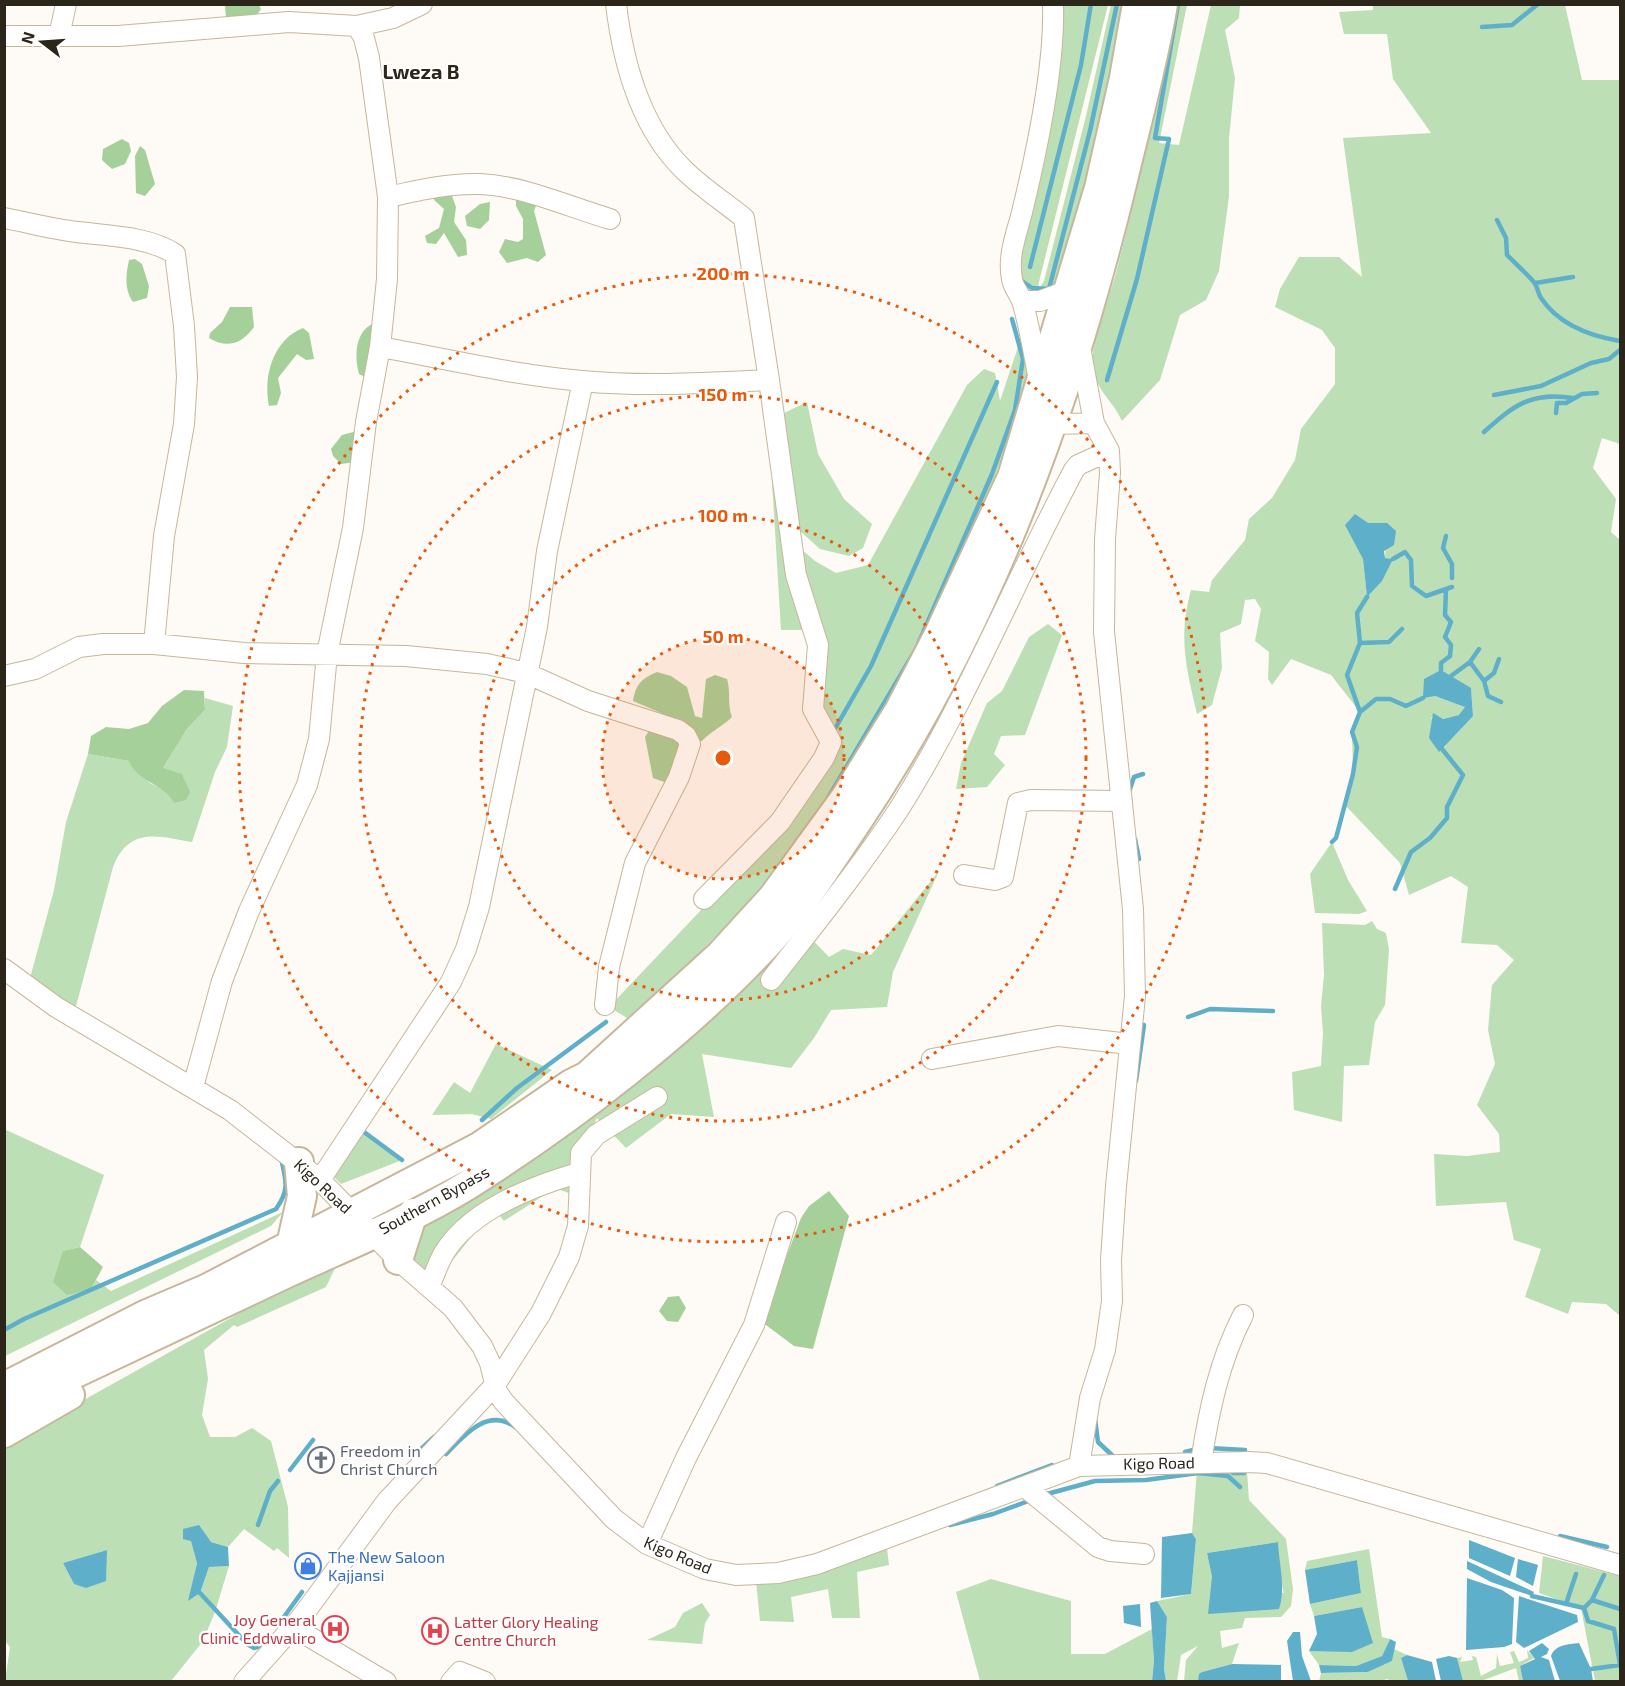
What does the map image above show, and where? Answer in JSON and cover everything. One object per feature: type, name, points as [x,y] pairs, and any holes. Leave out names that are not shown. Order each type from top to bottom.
[{"type":"highway","points":[[792,894],[813,845],[899,711],[939,634],[1012,477],[1099,188],[1124,78],[1137,4]]},
{"type":"highway","points":[[792,894],[869,804],[918,726],[966,633],[1032,484],[1079,344],[1106,253],[1152,63],[1163,4]]},
{"type":"highway","name":"Southern Bypass","points":[[4,1407],[147,1326],[206,1289],[291,1245],[362,1224],[413,1213],[463,1188],[546,1132],[615,1080],[737,974],[771,940],[792,894]]},
{"type":"highway","name":"Southern Bypass","points":[[4,1387],[147,1326],[362,1224],[571,1084],[587,1076],[720,955],[792,894]]},
{"type":"highway","points":[[291,1245],[302,1196],[299,1162]]},
{"type":"highway","points":[[398,1260],[413,1213]]},
{"type":"highway","points":[[4,1369],[34,1355],[147,1326]]},
{"type":"highway","points":[[4,1433],[74,1392],[147,1326]]},
{"type":"street","points":[[59,36],[66,4]]},
{"type":"street","points":[[4,36],[118,36],[289,22],[357,26],[393,18],[422,4]]},
{"type":"street","points":[[616,4],[626,63],[650,124],[662,144],[683,169],[744,218],[796,575],[818,645],[813,709],[831,742],[824,758],[780,822],[704,899]]},
{"type":"street","points":[[1041,386],[1023,301],[1012,280],[1013,237],[1023,210],[1039,128],[1048,67],[1053,4]]},
{"type":"street","points":[[193,1087],[222,981],[249,911],[307,785],[319,739],[327,654],[353,528],[366,422],[380,347],[387,279],[388,197],[369,58],[364,38],[357,26]]},
{"type":"street","points":[[388,197],[428,188],[482,184],[517,190],[610,219]]},
{"type":"street","points":[[4,218],[69,231],[118,236],[166,247],[175,254],[184,326],[187,377],[184,424],[164,536],[154,644]]},
{"type":"street","points":[[1023,301],[1040,301],[1070,290]]},
{"type":"street","points":[[1079,344],[1094,423],[1108,451],[1110,496],[1105,539],[1104,632],[1133,909],[1135,1008],[1116,1186],[1111,1311],[1106,1350],[1090,1398],[1079,1466]]},
{"type":"street","points":[[380,347],[529,375],[583,381],[693,384],[769,380]]},
{"type":"street","points":[[320,1180],[451,982],[466,949],[479,907],[537,627],[547,551],[583,381]]},
{"type":"street","points":[[1052,424],[1094,423]]},
{"type":"street","points":[[771,980],[898,809],[949,722],[997,626],[1029,553],[1074,470],[1078,465],[1108,451]]},
{"type":"street","points":[[4,676],[35,669],[79,647],[103,644],[154,644],[244,652],[406,656],[487,664],[526,673],[588,700],[678,729],[686,736],[690,744],[679,777],[635,863],[609,966],[605,1005]]},
{"type":"street","points":[[964,875],[996,880],[1003,877],[1018,803],[1031,800],[1122,801]]},
{"type":"street","name":"Kigo Road","points":[[4,969],[56,1007],[230,1110],[299,1162],[320,1180],[398,1260],[453,1308],[482,1346],[495,1385],[504,1402],[614,1519],[647,1544],[705,1569],[735,1575],[778,1573],[817,1564],[1079,1466],[1201,1462],[1267,1463],[1620,1565]]},
{"type":"street","points":[[932,1059],[1058,1036],[1130,1044]]},
{"type":"street","points":[[244,1682],[293,1627],[387,1501],[495,1385],[541,1313],[569,1257],[578,1226],[578,1173],[581,1153],[589,1142],[657,1097]]},
{"type":"street","points":[[429,1287],[444,1253],[466,1228],[482,1215],[552,1180],[578,1173]]},
{"type":"street","points":[[647,1544],[686,1458],[754,1325],[786,1222]]},
{"type":"street","points":[[1201,1462],[1210,1404],[1226,1349],[1243,1315]]},
{"type":"street","points":[[1026,1487],[1098,1547],[1110,1551],[1144,1554]]},
{"type":"street","points":[[293,1627],[386,1682]]},
{"type":"street","points":[[451,1682],[460,1672],[484,1682]]},
{"type":"green space","points":[[1373,4],[1565,5],[1582,80],[1620,80],[1620,444],[1602,438],[1593,468],[1616,499],[1611,532],[1620,540],[1620,1316],[1606,1304],[1572,1302],[1568,1314],[1525,1297],[1541,1249],[1514,1240],[1506,1202],[1436,1206],[1434,1154],[1467,1156],[1500,1152],[1499,1134],[1477,1105],[1495,1064],[1488,1030],[1492,985],[1514,960],[1497,945],[1461,943],[1468,887],[1451,876],[1409,895],[1400,863],[1345,805],[1353,774],[1352,732],[1360,712],[1331,675],[1291,659],[1272,685],[1268,679],[1269,652],[1255,641],[1261,609],[1255,599],[1245,600],[1241,624],[1220,633],[1222,668],[1212,705],[1197,714],[1190,682],[1184,638],[1191,590],[1209,592],[1212,580],[1245,540],[1249,519],[1272,498],[1295,460],[1301,429],[1335,384],[1335,348],[1322,330],[1275,307],[1280,289],[1299,257],[1339,257],[1362,277],[1343,138],[1431,133],[1393,79],[1387,34],[1344,34],[1339,12],[1373,10]],"holes":[[[1368,523],[1387,523],[1385,558],[1393,559],[1367,596],[1363,559]],[[1471,689],[1473,716],[1462,725],[1431,719],[1434,714],[1442,719],[1460,715],[1466,707],[1435,696]]]},
{"type":"green space","points":[[225,5],[259,5],[261,9],[253,20],[226,18]]},
{"type":"green space","points":[[1062,5],[1108,5],[1036,294],[1044,281],[1086,116],[1111,5],[1122,5],[1098,134],[1060,286],[1035,298],[1012,282],[1034,199],[1061,56]]},
{"type":"green space","points":[[1174,5],[1187,5],[1159,143],[1179,145],[1211,5],[1240,5],[1239,18],[1225,30],[1235,78],[1229,138],[1229,196],[1219,271],[1206,300],[1180,315],[1160,380],[1122,421],[1100,388],[1094,372],[1092,355],[1133,203]]},
{"type":"green space","points":[[122,139],[129,143],[131,151],[125,164],[112,169],[102,160],[103,149]]},
{"type":"green space","points":[[140,146],[145,150],[155,184],[145,196],[136,193],[135,156]]},
{"type":"green space","points":[[444,193],[452,196],[456,207],[454,222],[466,240],[467,255],[458,257],[444,233],[436,244],[427,243],[425,236],[439,228],[444,209],[434,200],[434,196]]},
{"type":"green space","points":[[516,196],[537,203],[534,211],[546,255],[538,262],[527,258],[507,263],[499,252],[505,239],[518,242],[523,239],[523,219],[516,206]]},
{"type":"green space","points":[[490,202],[489,220],[480,229],[467,226],[465,216],[480,204]]},
{"type":"green space","points":[[135,259],[142,264],[149,286],[147,298],[133,302],[128,292],[127,276],[129,260]]},
{"type":"green space","points":[[230,307],[252,307],[254,327],[234,343],[222,343],[209,338],[210,333],[222,322]]},
{"type":"green space","points":[[374,323],[369,379],[359,374],[357,352],[363,332]]},
{"type":"green space","points":[[303,328],[309,333],[314,359],[306,360],[297,354],[278,378],[281,393],[277,405],[269,406],[268,383],[272,360],[284,341]]},
{"type":"green space","points":[[1022,335],[1031,362],[1025,390],[991,488],[961,560],[925,628],[896,692],[866,743],[763,887],[687,966],[627,1018],[609,1007],[703,908],[831,761],[819,708],[809,630],[781,630],[772,481],[786,536],[815,561],[836,573],[868,565],[967,385],[984,369],[995,373],[1000,401]]},
{"type":"green space","points":[[807,402],[818,454],[844,499],[872,524],[863,548],[849,556],[820,549],[800,531],[780,415]]},
{"type":"green space","points":[[357,431],[355,462],[341,464],[333,456],[331,449],[342,435]]},
{"type":"green space","points":[[1048,624],[1062,635],[1025,735],[1001,736],[994,754],[1005,765],[987,787],[956,789],[961,763],[987,703],[1002,691],[1029,637]]},
{"type":"green space","points":[[657,672],[671,676],[687,687],[695,716],[702,718],[706,679],[715,675],[727,679],[732,717],[702,741],[696,741],[667,783],[653,778],[645,737],[653,725],[668,716],[633,701],[640,683]]},
{"type":"green space","points":[[184,690],[204,691],[205,710],[187,729],[163,768],[182,774],[190,792],[186,800],[174,803],[164,791],[138,774],[129,761],[88,754],[91,736],[106,727],[129,729],[148,723],[162,706]]},
{"type":"green space","points":[[205,698],[233,706],[227,747],[215,772],[192,842],[156,836],[146,837],[136,839],[120,854],[113,867],[75,1010],[30,978],[54,890],[66,822],[88,754],[129,761],[150,783],[168,792],[163,768],[187,729],[205,710]]},
{"type":"green space","points":[[1332,842],[1348,880],[1367,911],[1359,914],[1315,913],[1310,874]]},
{"type":"green space","points":[[939,871],[893,972],[887,1007],[831,1010],[814,1038],[791,1068],[702,1054],[714,1117],[671,1114],[626,1148],[597,1118],[576,1162],[574,1195],[555,1188],[504,1221],[494,1209],[435,1282],[404,1252],[410,1234],[597,1114],[765,965],[797,924],[829,957],[843,949],[871,955]]},
{"type":"green space","points":[[1372,921],[1377,929],[1386,933],[1389,950],[1385,1005],[1375,1022],[1369,1065],[1344,1066],[1342,1122],[1294,1110],[1292,1072],[1321,1066],[1323,1033],[1321,1006],[1324,975],[1322,923],[1365,925]]},
{"type":"green space","points":[[496,1044],[552,1070],[491,1119],[472,1114],[432,1115],[454,1082],[470,1093]]},
{"type":"green space","points":[[4,1129],[104,1175],[80,1247],[63,1251],[91,1289],[96,1280],[111,1291],[283,1212],[271,1226],[5,1356]]},
{"type":"green space","points":[[364,1132],[402,1160],[341,1184],[332,1175]]},
{"type":"green space","points":[[829,1191],[849,1216],[813,1349],[794,1346],[762,1322],[801,1218],[809,1206]]},
{"type":"green space","points":[[80,1247],[103,1267],[91,1289],[67,1295],[53,1282],[63,1251]]},
{"type":"green space","points":[[335,1268],[326,1287],[237,1327],[234,1325],[204,1350],[208,1379],[202,1415],[210,1437],[235,1437],[252,1428],[271,1441],[288,1507],[289,1558],[277,1548],[274,1551],[244,1529],[228,1547],[211,1542],[191,1541],[197,1562],[189,1600],[200,1593],[209,1567],[229,1566],[215,1612],[203,1641],[171,1681],[5,1681],[10,1647],[5,1641],[5,1444],[245,1310]],"holes":[[[107,1550],[74,1584],[63,1563]]]},
{"type":"green space","points":[[679,1296],[686,1308],[678,1322],[667,1321],[659,1311],[668,1297]]},
{"type":"green space","points":[[1197,1470],[1247,1471],[1249,1500],[1286,1539],[1293,1589],[1291,1606],[1281,1617],[1245,1618],[1242,1628],[1220,1631],[1222,1648],[1239,1643],[1232,1664],[1202,1672],[1198,1681],[1184,1681],[1186,1660],[1198,1646],[1181,1655],[1177,1681],[1166,1682],[1164,1669],[1167,1617],[1157,1601],[1191,1594],[1196,1539],[1192,1533]],"holes":[[[1278,1542],[1279,1575],[1284,1593],[1212,1577],[1207,1553]]]},
{"type":"green space","points":[[887,1548],[889,1565],[857,1572],[860,1618],[832,1618],[828,1589],[791,1597],[794,1622],[760,1621],[756,1581],[790,1579],[825,1572]]},
{"type":"green space","points":[[1369,1549],[1382,1637],[1390,1639],[1382,1656],[1356,1666],[1319,1665],[1309,1651],[1348,1650],[1362,1607],[1314,1616],[1310,1604],[1361,1593],[1357,1560],[1305,1570],[1307,1561]]},
{"type":"green space","points":[[1543,1556],[1620,1576],[1620,1681],[1595,1681],[1581,1608],[1539,1593]]},
{"type":"green space","points":[[991,1579],[1071,1601],[1071,1654],[1105,1654],[1152,1629],[1154,1661],[1152,1681],[980,1681],[956,1592]]},
{"type":"green space","points":[[702,1603],[710,1615],[705,1623],[702,1644],[647,1640],[675,1627],[683,1613]]},
{"type":"green space","points":[[1394,1649],[1407,1655],[1401,1658],[1408,1681],[1389,1681],[1388,1679],[1374,1682],[1319,1682],[1321,1673],[1368,1672],[1392,1661]]},
{"type":"green space","points":[[1527,1650],[1534,1658],[1520,1666],[1523,1681],[1519,1681],[1516,1668],[1481,1681],[1462,1680],[1457,1658],[1462,1657],[1460,1662],[1473,1660],[1472,1656],[1476,1657],[1481,1676],[1496,1668],[1497,1654],[1500,1666],[1514,1663],[1510,1652],[1514,1651],[1519,1662],[1528,1658]]},
{"type":"water","points":[[1355,514],[1368,523],[1387,523],[1396,531],[1394,545],[1384,551],[1385,558],[1393,559],[1382,581],[1367,597],[1363,559],[1345,525]]},
{"type":"water","points":[[1441,670],[1471,688],[1473,716],[1439,752],[1429,738],[1433,713],[1443,719],[1459,715],[1465,707],[1435,696],[1423,698],[1424,679]]},
{"type":"water","points":[[199,1525],[211,1542],[228,1547],[229,1566],[209,1567],[200,1593],[188,1601],[197,1563],[191,1541],[183,1539],[183,1529]]},
{"type":"water","points":[[1192,1533],[1196,1539],[1191,1594],[1161,1598],[1162,1537]]},
{"type":"water","points":[[1469,1540],[1515,1558],[1510,1576],[1469,1558]]},
{"type":"water","points":[[1278,1542],[1282,1584],[1279,1609],[1208,1614],[1212,1577],[1207,1553]]},
{"type":"water","points":[[107,1550],[106,1581],[86,1588],[74,1584],[63,1563]]},
{"type":"water","points":[[1518,1559],[1538,1565],[1533,1586],[1516,1577]]},
{"type":"water","points":[[1357,1560],[1361,1593],[1310,1604],[1305,1570]]},
{"type":"water","points":[[1467,1561],[1534,1592],[1532,1596],[1491,1582],[1467,1569]]},
{"type":"water","points":[[1467,1578],[1502,1590],[1514,1598],[1512,1644],[1504,1647],[1466,1650]]},
{"type":"water","points":[[1519,1596],[1577,1615],[1578,1622],[1524,1648],[1516,1642]]},
{"type":"water","points":[[1157,1601],[1167,1617],[1164,1669],[1166,1681],[1152,1681],[1154,1661],[1150,1603]]},
{"type":"water","points":[[1140,1604],[1141,1627],[1124,1623],[1123,1606]]},
{"type":"water","points":[[1362,1607],[1373,1643],[1352,1652],[1309,1651],[1317,1634],[1314,1616]]},
{"type":"water","points":[[1293,1632],[1300,1632],[1302,1656],[1311,1681],[1293,1681],[1287,1641]]},
{"type":"water","points":[[1390,1639],[1396,1642],[1392,1661],[1368,1672],[1321,1673],[1319,1665],[1356,1666],[1382,1656]]},
{"type":"water","points":[[1542,1643],[1549,1649],[1547,1654],[1541,1657],[1549,1660],[1555,1681],[1523,1681],[1520,1666],[1535,1659],[1529,1651]]},
{"type":"water","points":[[1579,1643],[1591,1669],[1593,1681],[1560,1681],[1551,1656],[1553,1652],[1559,1647]]},
{"type":"water","points":[[1407,1655],[1432,1662],[1436,1681],[1408,1681],[1401,1658]]},
{"type":"water","points":[[1449,1656],[1457,1658],[1463,1681],[1441,1681],[1436,1659]]},
{"type":"water","points":[[1232,1664],[1281,1665],[1281,1681],[1198,1681],[1199,1674],[1202,1672]]},
{"type":"waterway","points":[[1030,267],[1081,65],[1091,4]]},
{"type":"waterway","points":[[1022,281],[1032,288],[1049,289],[1090,131],[1117,4]]},
{"type":"waterway","points":[[1107,380],[1137,279],[1169,139],[1155,138],[1178,4]]},
{"type":"waterway","points":[[1482,27],[1512,25],[1538,4]]},
{"type":"waterway","points":[[1497,220],[1506,238],[1507,255],[1535,283],[1548,307],[1576,328],[1620,341]]},
{"type":"waterway","points":[[1535,283],[1573,277]]},
{"type":"waterway","points":[[828,798],[916,649],[992,474],[1015,410],[1023,359],[1012,319]]},
{"type":"waterway","points":[[1494,395],[1541,386],[1591,363],[1609,359],[1620,350]]},
{"type":"waterway","points":[[836,727],[871,666],[997,382]]},
{"type":"waterway","points":[[1556,413],[1557,403],[1566,403],[1582,394],[1597,393]]},
{"type":"waterway","points":[[1484,432],[1514,408],[1534,399],[1558,396],[1573,398]]},
{"type":"waterway","points":[[1446,536],[1443,548],[1452,564],[1452,578]]},
{"type":"waterway","points":[[1393,559],[1405,552],[1411,560],[1412,586],[1426,596],[1452,587]]},
{"type":"waterway","points":[[1441,670],[1441,663],[1450,656],[1451,645],[1445,637],[1451,622],[1445,615],[1446,589]]},
{"type":"waterway","points":[[1360,712],[1347,675],[1360,643],[1357,613],[1367,597]]},
{"type":"waterway","points":[[1360,643],[1389,642],[1402,629]]},
{"type":"waterway","points":[[1451,676],[1470,662],[1479,649]]},
{"type":"waterway","points":[[1484,681],[1494,673],[1499,659]]},
{"type":"waterway","points":[[1470,662],[1484,681],[1488,696],[1501,702]]},
{"type":"waterway","points":[[1332,842],[1336,838],[1353,774],[1357,747],[1352,732],[1360,712],[1376,699],[1390,699],[1406,706],[1423,698]]},
{"type":"waterway","points":[[1395,889],[1411,852],[1430,838],[1447,818],[1447,807],[1463,775],[1442,749]]},
{"type":"waterway","points":[[1129,792],[1134,777],[1143,774]]},
{"type":"waterway","points":[[1135,839],[1139,859]]},
{"type":"waterway","points":[[1188,1017],[1210,1009],[1273,1011]]},
{"type":"waterway","points":[[482,1120],[517,1088],[606,1022]]},
{"type":"waterway","points":[[1136,1081],[1144,1025]]},
{"type":"waterway","points":[[364,1132],[402,1160]]},
{"type":"waterway","points":[[4,1330],[24,1319],[276,1209],[286,1185],[281,1158]]},
{"type":"waterway","points":[[1095,1419],[1098,1442],[1114,1457]]},
{"type":"waterway","points":[[446,1454],[469,1432],[486,1422],[495,1420],[515,1427]]},
{"type":"waterway","points":[[420,1450],[434,1437]]},
{"type":"waterway","points":[[290,1470],[313,1440]]},
{"type":"waterway","points":[[1209,1448],[1245,1450]]},
{"type":"waterway","points":[[1185,1452],[1197,1449]]},
{"type":"waterway","points":[[997,1486],[1052,1465]]},
{"type":"waterway","points":[[1047,1494],[1095,1481],[1146,1480],[1198,1473],[1228,1476],[1240,1487]]},
{"type":"waterway","points":[[1233,1473],[1244,1473]]},
{"type":"waterway","points":[[258,1525],[270,1491],[278,1481]]},
{"type":"waterway","points":[[950,1525],[993,1514],[1031,1500]]},
{"type":"waterway","points":[[1560,1536],[1607,1547]]},
{"type":"waterway","points":[[1566,1604],[1576,1574]]},
{"type":"waterway","points":[[1584,1608],[1592,1600],[1604,1575]]},
{"type":"waterway","points":[[281,1621],[302,1592]]},
{"type":"waterway","points":[[200,1593],[247,1644],[254,1648],[260,1646]]},
{"type":"waterway","points":[[1532,1596],[1584,1608],[1588,1621],[1614,1629],[1620,1665],[1591,1669]]},
{"type":"waterway","points":[[1592,1600],[1620,1609]]},
{"type":"place","name":"Freedom in Christ Church","points":[[321,1460]]},
{"type":"place","name":"The New Saloon Kajjansi","points":[[308,1566]]},
{"type":"place","name":"Joy General Clinic Eddwaliro","points":[[335,1629]]},
{"type":"place","name":"Latter Glory Healing Centre Church","points":[[435,1631]]},
{"type":"district","name":"Lweza B","points":[[421,72]]}]
